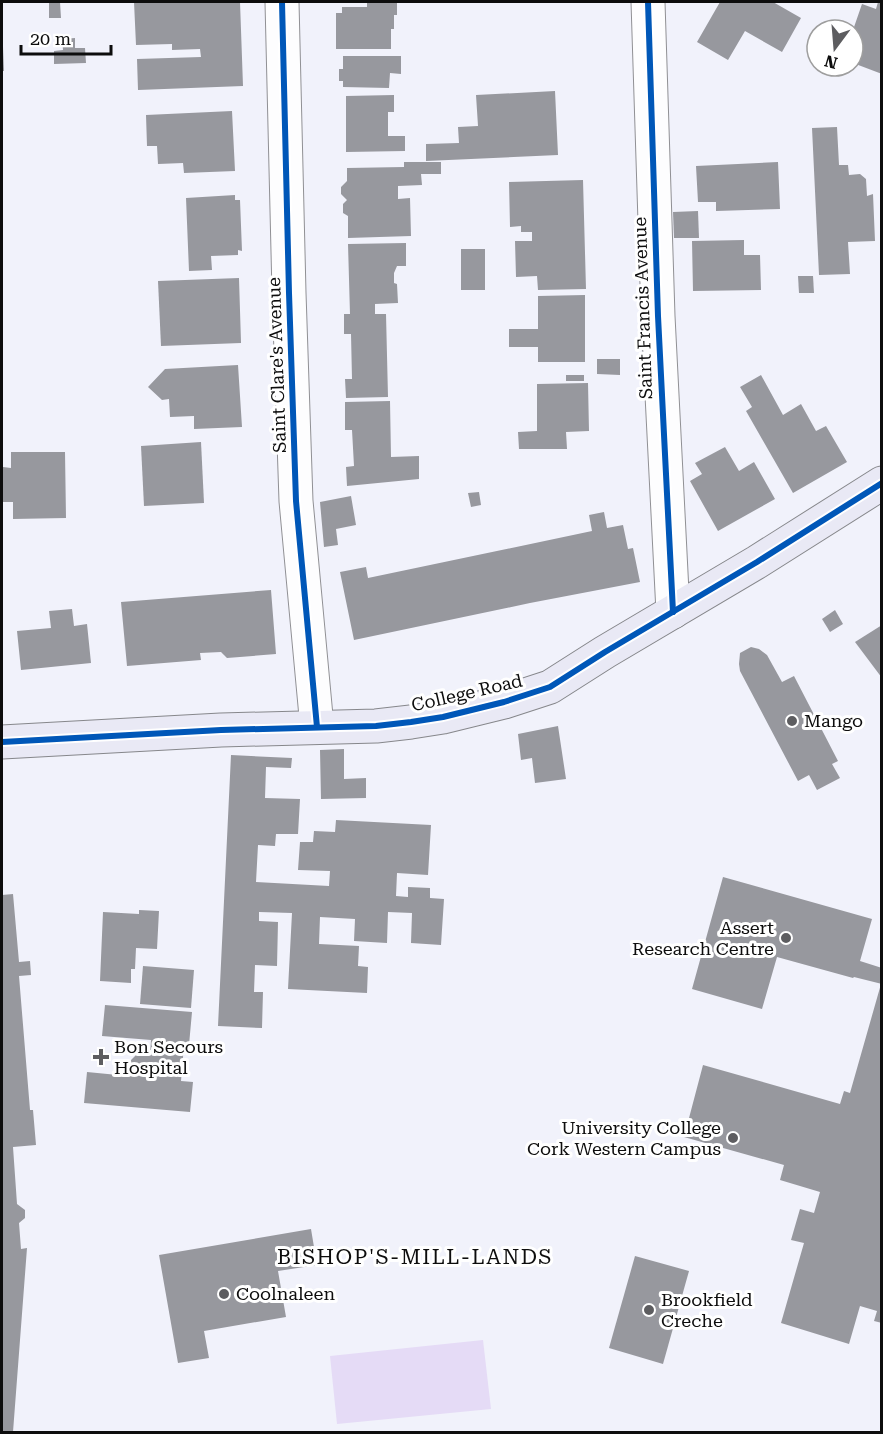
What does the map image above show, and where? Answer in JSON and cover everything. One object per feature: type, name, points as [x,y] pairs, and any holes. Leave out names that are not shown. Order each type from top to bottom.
[{"type":"street","name":"Saint Clare's Avenue","points":[[282,2],[296,501],[317,727]]},
{"type":"street","name":"Saint Francis Avenue","points":[[648,2],[657,306],[673,612]]},
{"type":"street","name":"College Road","points":[[2,742],[376,726],[411,722],[504,702],[550,687],[775,551],[882,483]]},
{"type":"street","points":[[2,735],[2,742]]},
{"type":"shaded area","points":[[483,1340],[491,1409],[337,1424],[330,1356]]},
{"type":"building","points":[[49,2],[60,2],[61,18],[49,18]]},
{"type":"building","points":[[134,2],[240,2],[243,86],[138,90],[137,59],[201,57],[200,49],[172,50],[172,44],[136,45]]},
{"type":"building","points":[[367,2],[397,2],[394,29],[391,29],[391,49],[336,49],[336,13],[342,13],[342,7],[367,7]]},
{"type":"building","points":[[720,2],[773,2],[801,18],[782,52],[745,31],[728,60],[697,42]]},
{"type":"building","points":[[878,2],[882,2],[882,74],[865,68],[865,18],[857,18],[862,4],[876,9]]},
{"type":"building","points":[[75,38],[75,48],[85,48],[86,63],[54,64],[54,51],[63,50],[62,39]]},
{"type":"building","points":[[3,47],[4,71],[2,71]]},
{"type":"building","points":[[343,56],[401,56],[401,74],[390,73],[389,88],[343,87],[343,81],[339,81],[339,69],[343,69]]},
{"type":"building","points":[[555,91],[558,155],[426,161],[426,144],[459,143],[458,127],[478,126],[476,95]]},
{"type":"building","points":[[394,95],[394,112],[388,112],[388,136],[405,136],[405,151],[346,152],[346,96]]},
{"type":"building","points":[[232,111],[235,171],[184,173],[183,163],[158,164],[157,146],[147,146],[146,115]]},
{"type":"building","points":[[837,127],[839,165],[848,165],[849,175],[860,174],[866,179],[867,196],[873,194],[875,241],[848,242],[850,274],[819,275],[812,128]]},
{"type":"building","points":[[404,162],[441,162],[441,174],[421,174],[422,185],[398,186],[398,199],[410,198],[411,236],[348,238],[348,216],[343,213],[343,204],[347,200],[341,194],[341,187],[347,181],[347,168],[404,167]]},
{"type":"building","points":[[778,162],[780,209],[716,211],[716,202],[698,202],[696,166]]},
{"type":"building","points":[[583,180],[586,289],[538,290],[537,276],[516,277],[515,241],[532,241],[532,232],[521,232],[521,226],[510,227],[509,182]]},
{"type":"building","points":[[235,195],[235,200],[240,200],[242,251],[238,250],[238,255],[211,256],[212,270],[189,271],[186,198]]},
{"type":"building","points":[[698,211],[699,238],[674,238],[673,212]]},
{"type":"building","points":[[744,240],[744,255],[760,255],[761,290],[693,291],[692,241]]},
{"type":"building","points":[[406,243],[406,266],[397,266],[394,273],[398,303],[375,304],[375,314],[386,314],[388,397],[346,398],[345,379],[352,379],[351,334],[344,334],[344,314],[350,314],[348,244]]},
{"type":"building","points":[[461,249],[485,249],[485,290],[461,290]]},
{"type":"building","points":[[798,276],[813,276],[814,293],[799,293]]},
{"type":"building","points":[[239,278],[241,343],[161,346],[158,281]]},
{"type":"building","points":[[585,295],[585,362],[538,362],[538,347],[509,347],[509,329],[538,329],[538,296]]},
{"type":"building","points":[[597,359],[620,359],[620,375],[597,374]]},
{"type":"building","points":[[238,365],[242,427],[194,429],[194,416],[170,417],[169,399],[162,400],[148,387],[165,369]]},
{"type":"building","points":[[566,375],[584,375],[584,381],[566,381]]},
{"type":"building","points":[[761,375],[783,415],[801,404],[816,431],[826,426],[847,462],[793,493],[746,411],[752,407],[740,387]]},
{"type":"building","points":[[588,383],[589,431],[566,432],[567,449],[519,449],[518,432],[537,431],[537,384]]},
{"type":"building","points":[[390,401],[391,457],[419,456],[419,479],[347,486],[346,467],[354,466],[352,430],[345,430],[345,402]]},
{"type":"building","points":[[201,442],[204,503],[144,506],[141,446]]},
{"type":"building","points":[[725,447],[739,471],[754,462],[775,499],[718,531],[690,481],[702,474],[695,463]]},
{"type":"building","points":[[11,452],[65,452],[66,518],[13,519],[13,502],[3,502],[3,467],[11,468]]},
{"type":"building","points":[[479,492],[481,505],[471,507],[468,493]]},
{"type":"building","points":[[351,496],[356,525],[336,529],[338,545],[324,547],[320,502]]},
{"type":"building","points":[[604,512],[607,528],[623,525],[628,549],[633,548],[640,582],[354,640],[340,572],[366,567],[368,578],[592,531],[589,515]]},
{"type":"building","points":[[271,590],[276,654],[227,658],[221,652],[200,653],[201,660],[127,666],[121,602]]},
{"type":"building","points":[[72,609],[74,626],[87,624],[91,663],[21,670],[17,631],[51,628],[49,611]]},
{"type":"building","points":[[835,610],[843,624],[830,632],[822,619]]},
{"type":"building","points":[[882,625],[882,678],[855,642]]},
{"type":"building","name":"Mango","points":[[751,647],[767,655],[782,682],[794,676],[838,761],[832,764],[840,778],[817,790],[809,775],[798,781],[740,671],[740,653]]},
{"type":"building","points":[[558,726],[566,779],[535,783],[532,758],[521,760],[518,734]]},
{"type":"building","points":[[344,749],[344,779],[366,778],[366,798],[321,799],[320,750]]},
{"type":"building","points":[[231,755],[292,758],[291,768],[266,767],[265,798],[300,799],[298,834],[276,834],[275,846],[258,845],[256,882],[329,886],[330,871],[298,870],[300,842],[313,842],[314,831],[335,832],[336,820],[431,825],[428,875],[397,873],[396,896],[408,897],[408,887],[430,888],[430,898],[444,899],[441,945],[411,943],[412,913],[388,912],[387,943],[354,941],[355,919],[320,917],[319,944],[359,946],[358,966],[368,967],[367,993],[288,989],[292,913],[259,912],[259,921],[278,922],[277,966],[255,965],[254,992],[263,992],[262,1028],[218,1026]]},
{"type":"building","name":"Assert Research Centre","points":[[723,877],[872,919],[860,961],[882,968],[882,984],[777,957],[762,1009],[692,989]]},
{"type":"building","points":[[13,894],[19,962],[30,961],[31,975],[19,976],[30,1110],[33,1110],[36,1145],[13,1147],[17,1204],[25,1210],[25,1218],[19,1223],[21,1249],[27,1248],[13,1432],[2,1432],[2,895]]},
{"type":"building","points":[[139,910],[159,911],[157,949],[136,948],[135,969],[131,969],[131,983],[100,981],[103,912],[139,914]]},
{"type":"building","points":[[143,966],[194,970],[191,1008],[140,1004]]},
{"type":"building","points":[[881,984],[882,1323],[874,1321],[877,1311],[860,1306],[849,1344],[781,1323],[804,1243],[791,1240],[800,1209],[814,1213],[820,1192],[780,1180],[784,1165],[684,1137],[703,1065],[840,1104],[844,1091],[850,1093]]},
{"type":"building","points":[[105,1005],[192,1012],[189,1045],[184,1045],[181,1081],[193,1082],[190,1112],[84,1103],[87,1072],[128,1076],[130,1061],[136,1055],[150,1055],[151,1040],[102,1036]]},
{"type":"building","name":"Coolnaleen","points":[[311,1229],[317,1265],[278,1271],[286,1317],[204,1331],[209,1358],[178,1363],[159,1255]]},
{"type":"building","name":"Brookfield Creche","points":[[635,1256],[689,1271],[663,1364],[609,1348]]},
{"type":"cycle path","points":[[282,2],[296,501],[317,727]]},
{"type":"cycle path","points":[[648,2],[658,316],[673,612]]},
{"type":"cycle path","points":[[2,742],[221,730],[376,726],[443,717],[504,702],[550,687],[757,562],[882,483]]},
{"type":"place","name":"Mango","points":[[792,721]]},
{"type":"place","name":"Assert Research Centre","points":[[786,938]]},
{"type":"place","name":"Bon Secours Hospital","points":[[101,1057]]},
{"type":"place","name":"University College Cork Western Campus","points":[[733,1138]]},
{"type":"place","name":"Coolnaleen","points":[[224,1294]]},
{"type":"place","name":"Brookfield Creche","points":[[649,1310]]},
{"type":"district","name":"BISHOP'S-MILL-LANDS","points":[[415,1257]]}]
